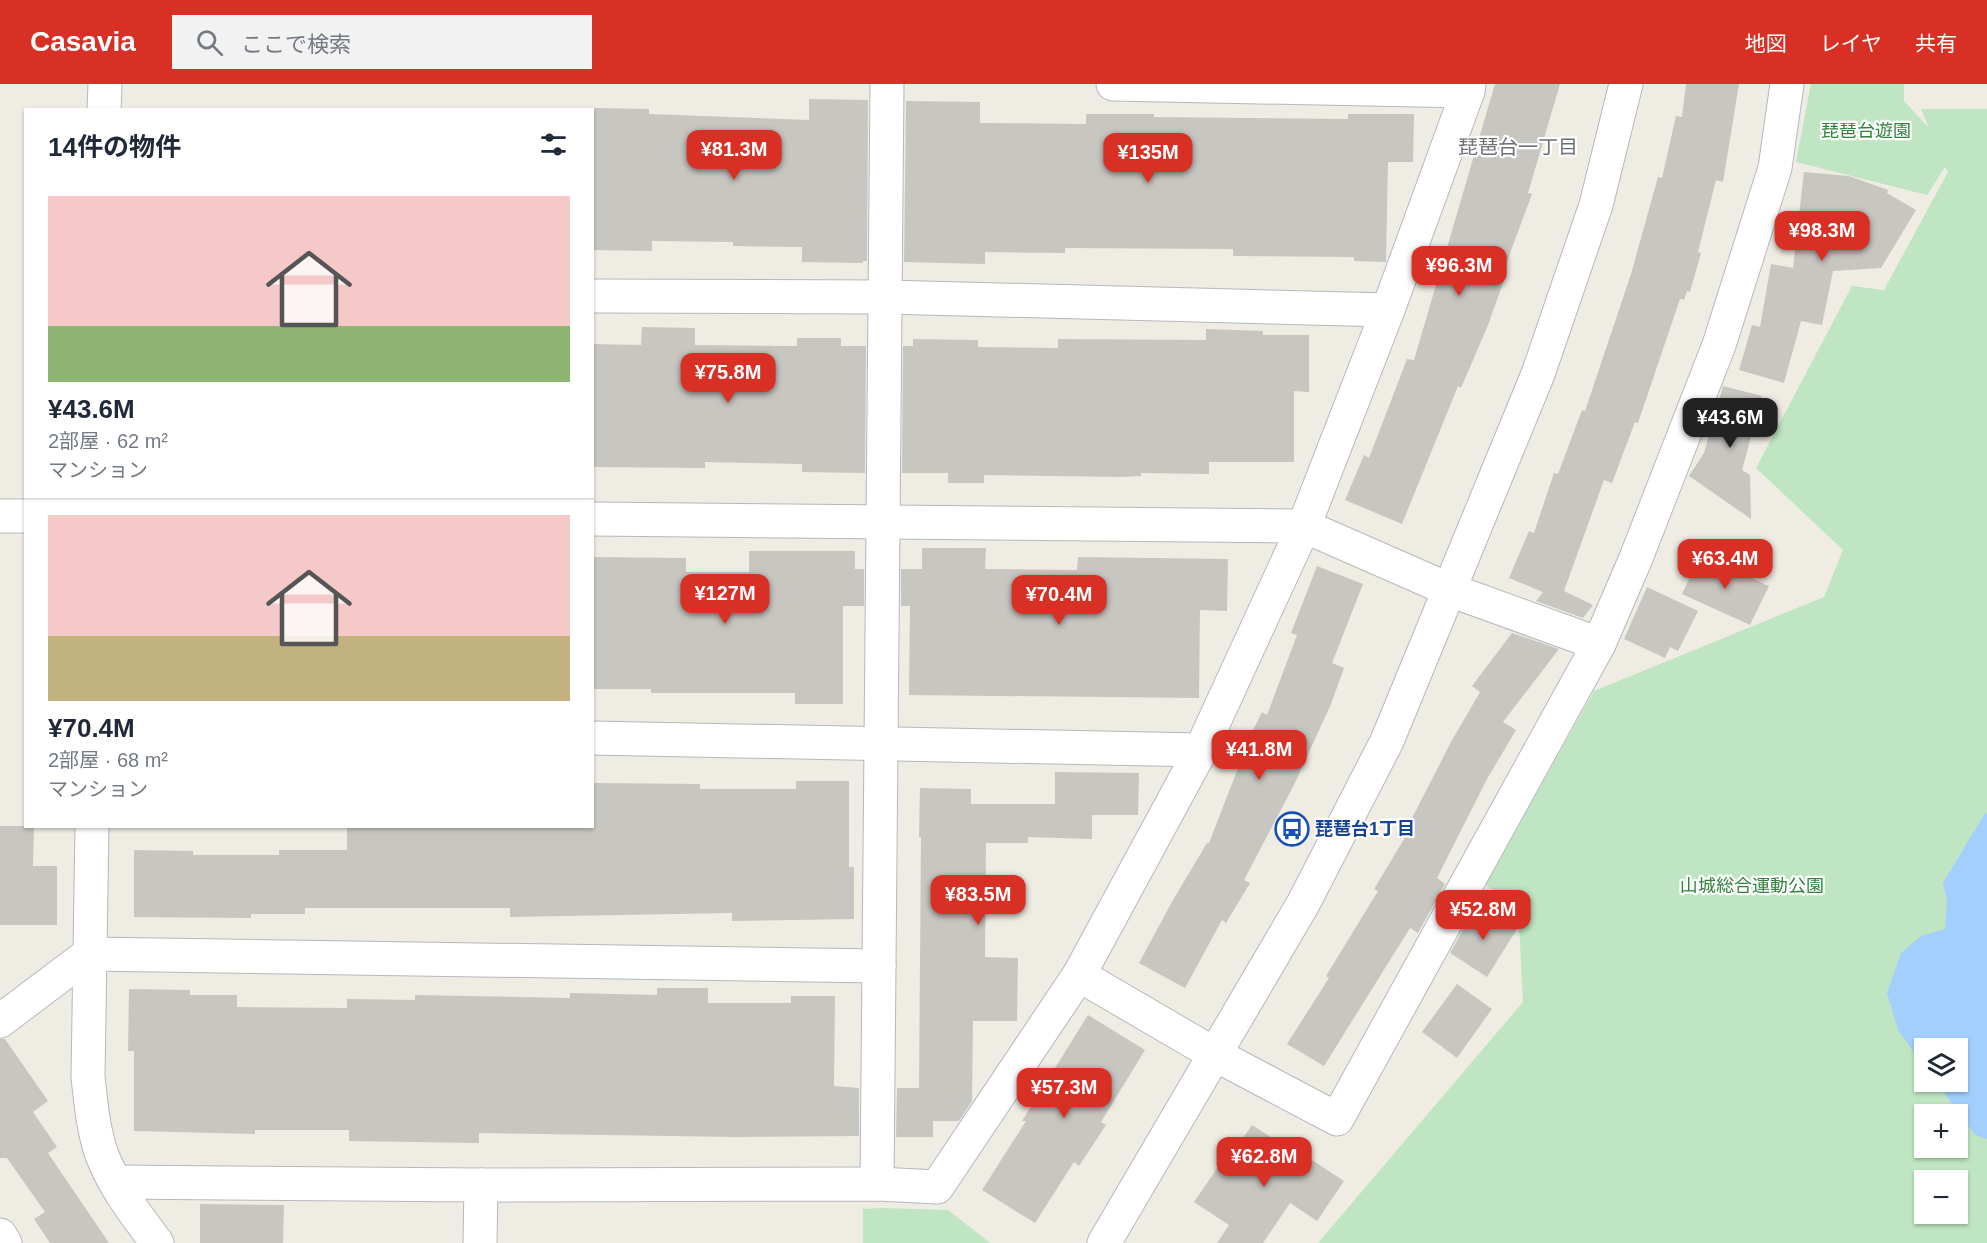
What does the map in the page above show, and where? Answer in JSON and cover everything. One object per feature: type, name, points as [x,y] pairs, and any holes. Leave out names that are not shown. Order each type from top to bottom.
[{"type":"street","points":[[105,84],[105,108]]},
{"type":"street","points":[[877,1184],[888,84]]},
{"type":"street","points":[[116,1182],[481,1185],[877,1184],[937,1187],[1079,975],[1201,750],[1304,526],[1388,310],[1468,88],[1113,84]]},
{"type":"street","points":[[1104,1243],[1303,904],[1387,741],[1538,374],[1596,205],[1626,84]]},
{"type":"street","points":[[1079,975],[1216,1055],[1336,1119],[1599,644],[1636,558],[1719,345],[1775,168],[1787,84]]},
{"type":"street","points":[[594,296],[886,297],[1388,310]]},
{"type":"street","points":[[0,516],[24,516]]},
{"type":"street","points":[[594,519],[1304,526],[1450,590],[1599,644]]},
{"type":"street","points":[[594,738],[1201,750]]},
{"type":"street","points":[[92,828],[88,1077],[92,1114],[102,1155],[116,1182],[157,1243]]},
{"type":"street","points":[[0,1021],[89,954],[879,966]]},
{"type":"street","points":[[480,1243],[481,1185]]},
{"type":"street","points":[[0,1235],[5,1243]]},
{"type":"green space","name":"山城総合運動公園","points":[[1811,84],[1904,84],[1904,101],[1929,128],[1921,109],[1987,109],[1987,1243],[1318,1243],[1523,1002],[1518,905],[1485,885],[1594,691],[1824,597],[1843,550],[1756,468],[1852,286],[1884,290],[1948,172],[1945,167],[1927,195],[1796,162]]},
{"type":"green space","points":[[863,1209],[948,1210],[990,1243],[863,1243]]},
{"type":"water","points":[[1985,813],[1987,814],[1987,1139],[1975,1135],[1968,1125],[1968,1104],[1952,1104],[1943,1092],[1968,1092],[1968,1038],[1914,1038],[1914,1052],[1898,1030],[1887,993],[1901,953],[1921,936],[1945,929],[1947,901],[1943,883]]},
{"type":"building","points":[[1495,84],[1560,84],[1528,193],[1532,194],[1502,275],[1505,277],[1488,325],[1461,388],[1458,386],[1402,524],[1345,500],[1364,455],[1369,458],[1407,359],[1414,360]]},
{"type":"building","points":[[1686,84],[1739,84],[1723,182],[1716,180],[1698,252],[1701,253],[1690,292],[1687,291],[1684,300],[1680,299],[1638,423],[1635,422],[1612,483],[1604,480],[1564,591],[1593,605],[1583,618],[1536,601],[1543,592],[1509,578],[1529,531],[1534,533],[1554,473],[1558,474],[1582,410],[1585,411],[1631,274],[1658,177],[1662,178],[1676,116],[1682,117]]},
{"type":"building","points":[[809,99],[868,100],[867,261],[863,263],[802,262],[802,247],[733,246],[733,242],[652,241],[652,251],[594,250],[594,108],[649,109],[649,114],[809,120]]},
{"type":"building","points":[[906,101],[980,102],[980,123],[1086,124],[1086,114],[1348,119],[1348,114],[1414,114],[1413,162],[1388,162],[1386,262],[1354,261],[1354,257],[1233,256],[1233,249],[1065,248],[1065,253],[985,252],[985,264],[904,262]]},
{"type":"building","points":[[1804,172],[1849,176],[1888,190],[1887,193],[1916,210],[1881,268],[1833,271],[1822,325],[1801,321],[1784,383],[1739,370],[1752,325],[1760,327],[1771,264],[1793,268]]},
{"type":"building","points":[[642,327],[695,328],[695,345],[797,346],[797,338],[841,338],[841,346],[866,346],[865,473],[802,472],[802,464],[705,462],[705,468],[594,467],[594,344],[641,345]]},
{"type":"building","points":[[1206,329],[1263,331],[1263,335],[1309,335],[1309,392],[1294,391],[1294,462],[1209,462],[1209,474],[1141,473],[1141,476],[1122,477],[984,475],[984,483],[948,483],[948,473],[902,473],[903,346],[913,346],[913,339],[978,340],[978,347],[1058,348],[1058,339],[1206,340]]},
{"type":"building","points":[[1723,386],[1762,396],[1742,470],[1750,475],[1751,519],[1689,476],[1704,453]]},
{"type":"building","points":[[922,548],[986,548],[985,569],[1077,570],[1078,557],[1228,559],[1227,611],[1200,610],[1199,698],[909,695],[910,606],[901,606],[901,569],[922,569]]},
{"type":"building","points":[[749,551],[855,551],[855,569],[864,569],[864,606],[843,606],[843,704],[795,704],[795,693],[651,693],[651,689],[594,689],[594,557],[686,558],[686,572],[749,572]]},
{"type":"building","points":[[1700,555],[1769,586],[1750,625],[1682,594]]},
{"type":"building","points":[[1317,566],[1363,584],[1332,663],[1344,668],[1331,704],[1294,785],[1244,880],[1250,883],[1226,923],[1222,920],[1185,988],[1139,963],[1173,900],[1209,843],[1252,732],[1262,712],[1267,715],[1297,635],[1291,633]]},
{"type":"building","points":[[1647,587],[1698,611],[1678,651],[1670,647],[1665,658],[1624,639]]},
{"type":"building","points":[[1512,633],[1559,649],[1503,722],[1516,730],[1487,779],[1437,878],[1445,884],[1418,933],[1410,928],[1324,1066],[1287,1044],[1329,978],[1326,976],[1378,891],[1374,889],[1413,824],[1410,822],[1451,742],[1480,692],[1472,686]]},
{"type":"building","points":[[1055,772],[1139,773],[1138,815],[1092,815],[1092,839],[1028,837],[1028,843],[986,843],[985,957],[1018,958],[1017,1021],[973,1021],[972,1101],[959,1121],[933,1121],[933,1137],[896,1137],[897,1088],[919,1088],[920,788],[971,789],[971,804],[1055,804]]},
{"type":"building","points":[[796,781],[849,781],[849,867],[854,867],[854,919],[732,921],[732,913],[510,917],[510,908],[305,908],[305,914],[251,914],[251,918],[134,917],[134,850],[193,851],[193,855],[279,855],[279,850],[347,850],[347,828],[594,828],[594,783],[700,784],[700,789],[796,789]]},
{"type":"building","points":[[0,826],[34,828],[33,866],[57,866],[57,925],[0,925]]},
{"type":"building","points":[[1477,904],[1517,929],[1487,977],[1450,953]]},
{"type":"building","points":[[1457,984],[1492,1009],[1457,1058],[1422,1032]]},
{"type":"building","points":[[657,988],[708,988],[708,1003],[791,1003],[791,996],[835,996],[834,1086],[859,1088],[859,1136],[736,1137],[479,1133],[479,1143],[349,1141],[349,1130],[255,1130],[255,1134],[134,1131],[134,1051],[128,1051],[129,989],[190,990],[190,995],[237,995],[237,1007],[347,1008],[347,999],[415,1000],[415,995],[570,998],[570,993],[657,995]]},
{"type":"building","points":[[1088,1015],[1145,1050],[1101,1122],[1106,1125],[1079,1166],[1074,1162],[1035,1223],[982,1190],[1026,1121],[1022,1121]]},
{"type":"building","points":[[0,1039],[5,1039],[48,1101],[33,1112],[57,1147],[48,1153],[109,1243],[50,1243],[34,1219],[45,1212],[7,1158],[0,1158]]},
{"type":"building","points":[[1252,1125],[1310,1163],[1312,1160],[1344,1181],[1317,1221],[1290,1203],[1263,1243],[1217,1243],[1229,1225],[1194,1202],[1238,1138],[1241,1141]]},
{"type":"building","points":[[200,1204],[284,1205],[283,1243],[200,1243]]},
{"type":"place","name":"琵琶台1丁目","points":[[1292,829]]},
{"type":"district","name":"琵琶台一丁目","points":[[1518,147]]},
{"type":"park label","name":"琵琶台遊園","points":[[1866,131]]}]
